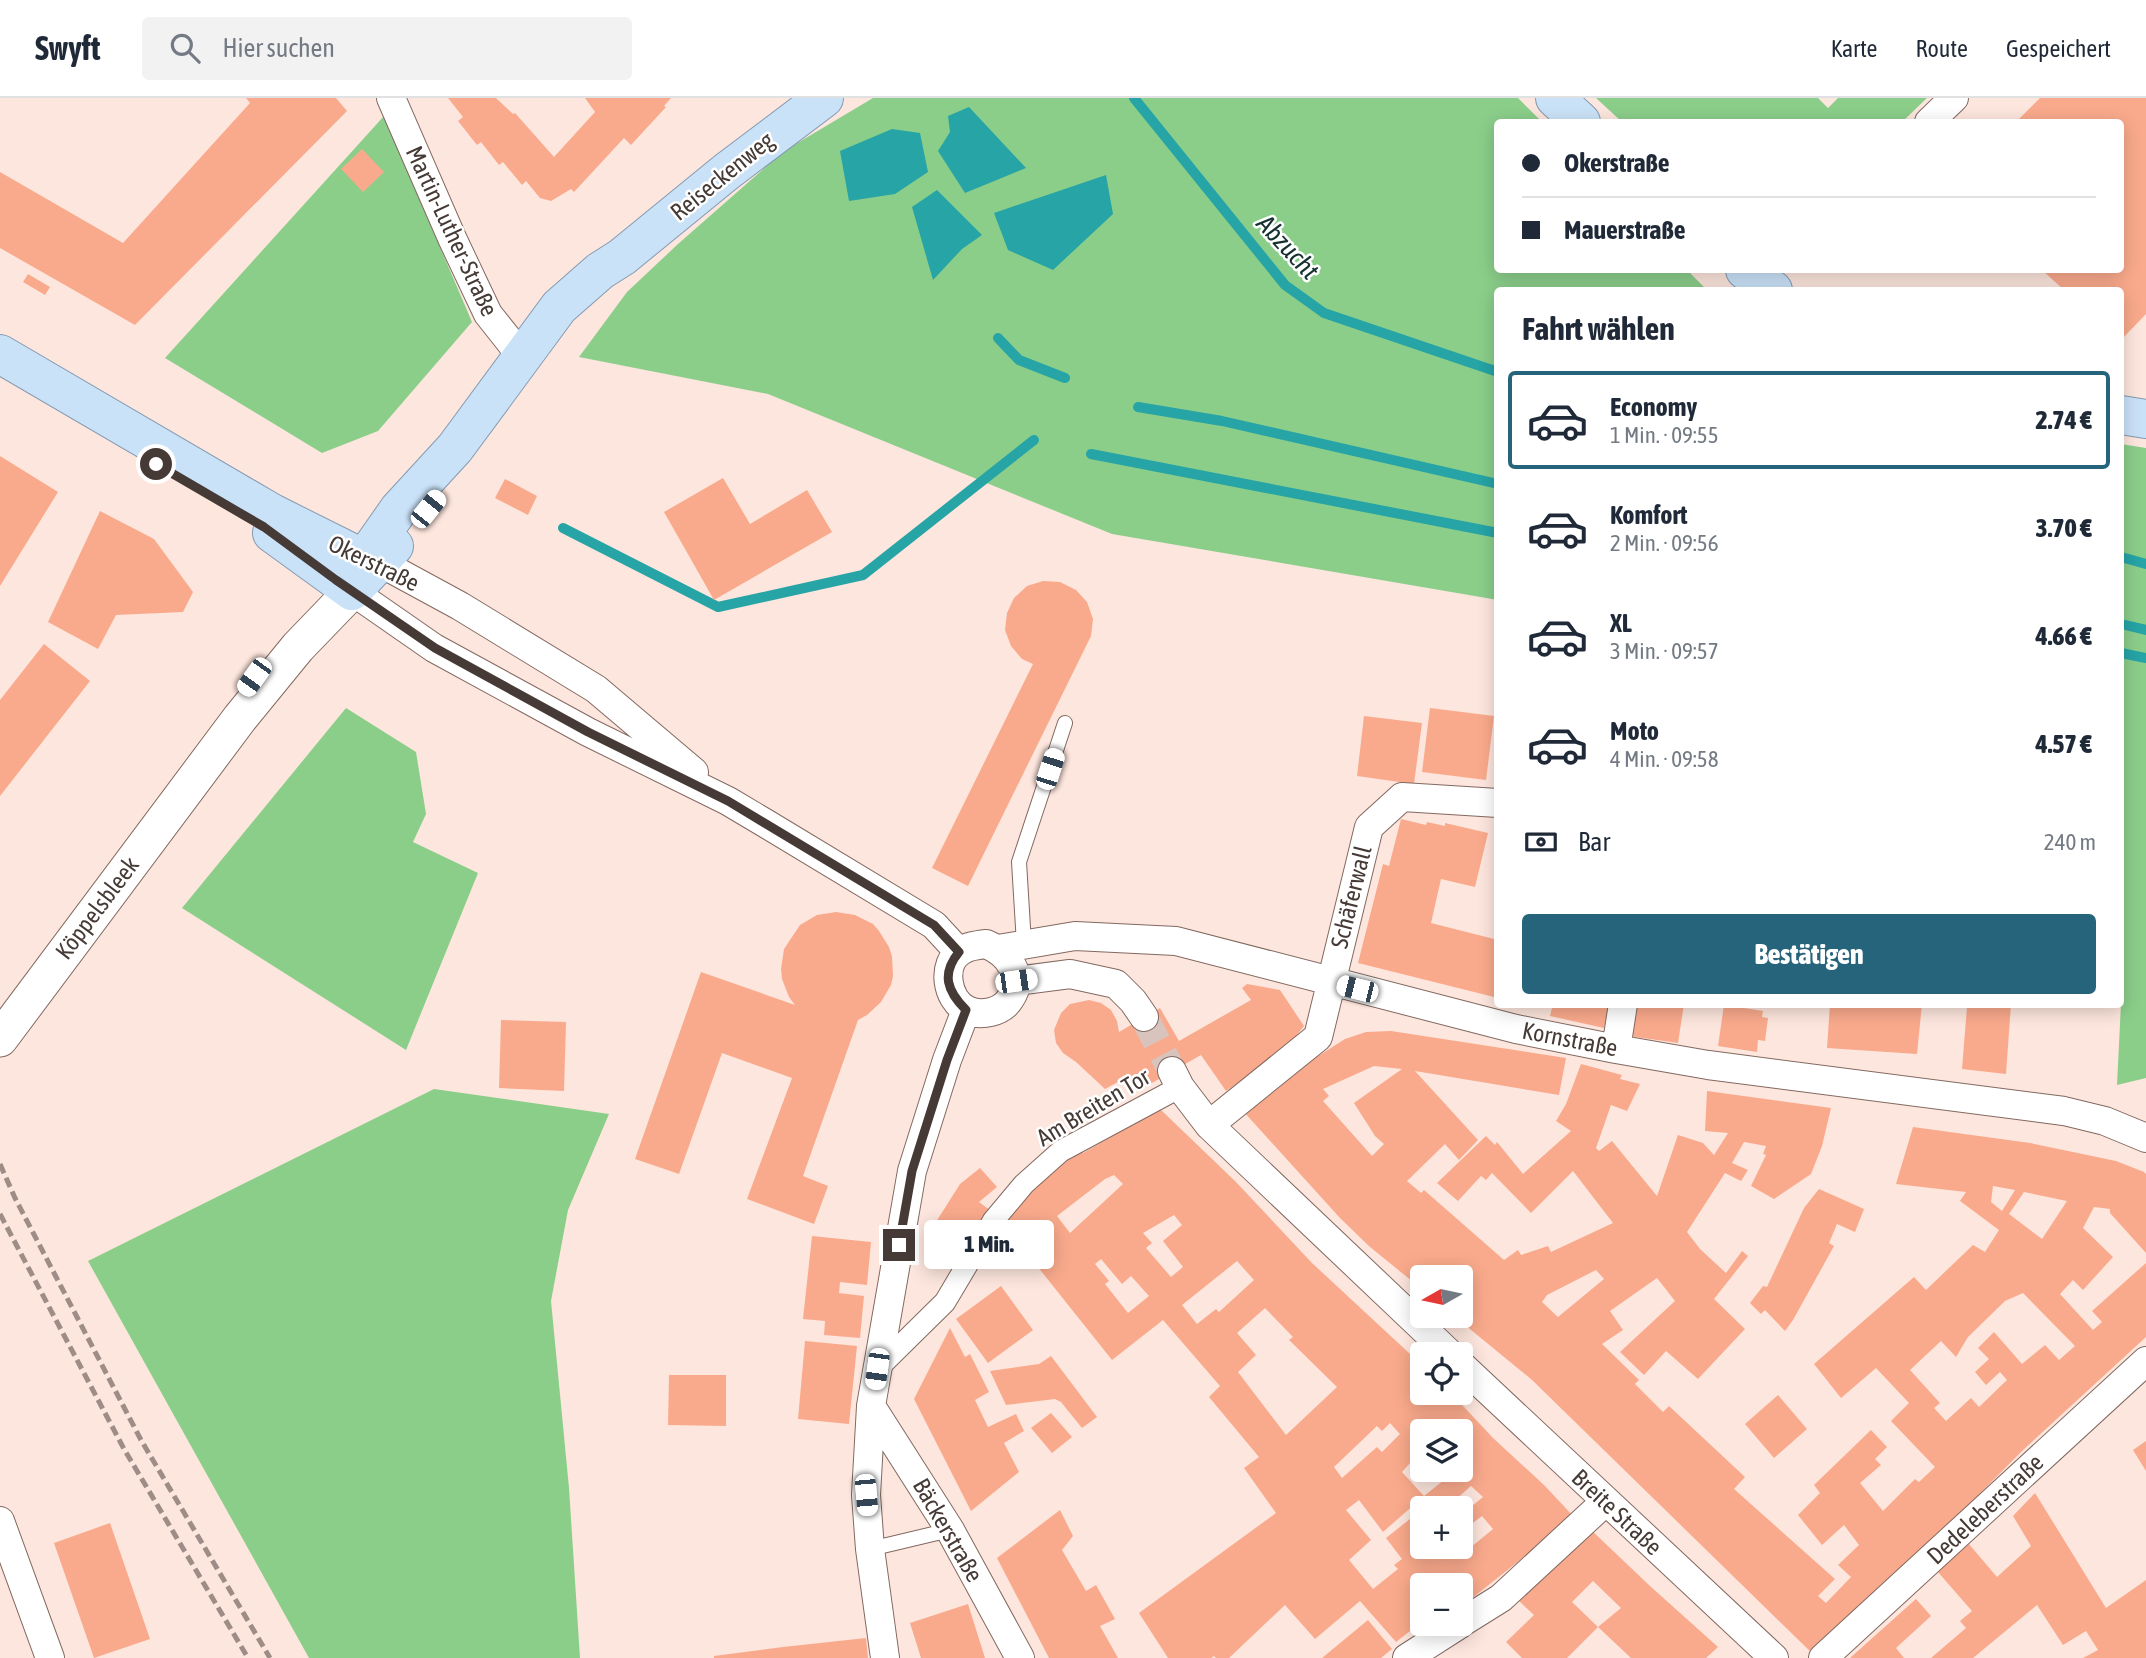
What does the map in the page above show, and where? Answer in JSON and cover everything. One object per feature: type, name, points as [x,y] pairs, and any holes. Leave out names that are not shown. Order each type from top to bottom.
[{"type":"main road","name":"Reiseckenweg","points":[[358,573],[437,498],[455,448],[523,358],[575,317],[610,282],[622,257],[726,172],[824,98]]},
{"type":"main road","points":[[1555,98],[1578,119]]},
{"type":"main road","name":"Okerstraße","points":[[0,354],[272,513],[358,573]]},
{"type":"main road","name":"Okerstraße","points":[[0,374],[264,527],[358,573]]},
{"type":"main road","points":[[2124,415],[2146,419]]},
{"type":"street","name":"Martin-Luther-Straße","points":[[391,98],[488,314],[523,358]]},
{"type":"street","points":[[1932,119],[1954,98]]},
{"type":"street","name":"Köppelsbleek","points":[[0,1039],[195,778],[228,714],[281,640],[358,573]]},
{"type":"street","name":"Okerstraße","points":[[358,573],[460,606],[596,690],[728,801]]},
{"type":"street","name":"Okerstraße","points":[[358,573],[445,654],[588,732],[728,801],[934,925],[959,952]]},
{"type":"street","name":"Schäferwall","points":[[1209,1125],[1318,1037],[1368,827],[1402,797],[1494,803]]},
{"type":"street","name":"Kornstraße","points":[[1011,947],[1075,936],[1176,941],[1516,1029],[1708,1065],[2064,1111],[2105,1121],[2146,1139]]},
{"type":"street","points":[[986,944],[1011,947],[1016,981],[1011,998],[1000,1010],[985,1013],[966,1010],[955,999],[947,981],[951,962],[959,952],[972,946],[986,944]]},
{"type":"street","points":[[1016,981],[1070,974],[1116,984],[1144,1017]]},
{"type":"street","points":[[1616,1049],[1622,1008]]},
{"type":"street","points":[[885,1658],[870,1549],[866,1495],[871,1406],[912,1171],[947,1060],[966,1010]]},
{"type":"street","points":[[1176,1079],[1209,1125],[1437,1342]]},
{"type":"street","name":"Am Breiten Tor","points":[[877,1369],[944,1302],[993,1222],[1024,1184],[1061,1151],[1176,1079]]},
{"type":"street","name":"Dedeleberstraße","points":[[1823,1658],[2146,1361]]},
{"type":"street","name":"Breite Straße","points":[[1473,1376],[1774,1658]]},
{"type":"street","name":"Bäckerstraße","points":[[871,1406],[950,1530],[1020,1658]]},
{"type":"street","points":[[1473,1616],[1500,1598],[1606,1501]]},
{"type":"street","points":[[0,1521],[50,1658]]},
{"type":"street","points":[[1407,1658],[1442,1636]]},
{"type":"lane","points":[[1011,947],[1019,862],[1065,723]]},
{"type":"lane","points":[[870,1549],[950,1530]]},
{"type":"green space","points":[[873,98],[1518,98],[1539,119],[1494,119],[1494,273],[1690,273],[1704,287],[1494,287],[1494,599],[1112,534],[768,394],[579,357],[627,292],[784,151]]},
{"type":"green space","points":[[1596,98],[1818,98],[1828,108],[1838,98],[1927,98],[1905,119],[1619,119]]},
{"type":"green space","points":[[384,116],[472,322],[378,431],[322,453],[165,358]]},
{"type":"green space","points":[[2124,444],[2146,448],[2146,1078],[2117,1085],[2121,1008],[2124,1008]]},
{"type":"green space","points":[[346,708],[416,752],[426,814],[413,842],[478,873],[406,1050],[182,908]]},
{"type":"green space","points":[[434,1089],[609,1114],[568,1210],[551,1301],[569,1488],[580,1658],[309,1658],[88,1261]]},
{"type":"water","points":[[969,107],[1026,168],[965,193],[938,151],[950,132],[948,116]]},
{"type":"water","points":[[892,129],[920,133],[928,172],[895,194],[849,201],[840,151]]},
{"type":"water","points":[[1106,175],[1113,214],[1053,270],[1008,250],[994,213]]},
{"type":"water","points":[[937,190],[982,235],[962,249],[933,280],[912,207]]},
{"type":"building","points":[[246,98],[336,98],[347,111],[135,325],[0,248],[0,172],[123,243],[250,103]]},
{"type":"building","points":[[448,98],[496,98],[515,113],[554,157],[595,112],[585,98],[671,98],[631,145],[624,138],[574,192],[571,189],[551,201],[540,198],[526,181],[522,185],[503,162],[499,165],[481,142],[477,145],[458,121],[463,117]]},
{"type":"building","points":[[2040,98],[2146,98],[2146,314],[2124,337],[2124,287],[2061,287],[2045,273],[2124,273],[2124,119],[2019,119]]},
{"type":"building","points":[[362,149],[384,172],[363,192],[341,169]]},
{"type":"building","points":[[28,274],[50,287],[45,295],[23,282]]},
{"type":"building","points":[[0,456],[58,492],[0,586]]},
{"type":"building","points":[[723,478],[750,524],[807,490],[832,532],[714,600],[664,512]]},
{"type":"building","points":[[505,479],[537,496],[528,515],[495,498]]},
{"type":"building","points":[[100,511],[154,539],[193,592],[183,612],[116,615],[98,649],[48,622]]},
{"type":"building","points":[[1043,581],[1060,582],[1076,590],[1087,602],[1093,619],[1091,636],[968,886],[932,868],[1033,664],[1022,659],[1011,646],[1005,630],[1007,613],[1014,598],[1027,586]]},
{"type":"building","points":[[44,644],[90,681],[0,796],[0,700]]},
{"type":"building","points":[[1430,708],[1494,716],[1486,780],[1422,772]]},
{"type":"building","points":[[1364,716],[1422,723],[1414,784],[1357,776]]},
{"type":"building","points":[[1401,819],[1426,825],[1427,822],[1445,826],[1445,823],[1488,833],[1475,887],[1441,879],[1431,923],[1494,939],[1494,997],[1358,963],[1383,864],[1389,866]]},
{"type":"building","points":[[836,912],[855,915],[873,924],[889,947],[893,976],[881,1002],[858,1020],[803,1176],[828,1186],[814,1224],[747,1199],[792,1078],[722,1053],[679,1174],[635,1159],[701,972],[795,1005],[782,979],[784,949],[800,925],[817,915]]},
{"type":"building","points":[[1247,984],[1280,990],[1304,1026],[1285,1050],[1226,1091],[1201,1055],[1138,1091],[1129,1076],[1105,1089],[1063,1053],[1056,1043],[1054,1030],[1061,1013],[1070,1004],[1089,1000],[1101,1003],[1111,1010],[1119,1032],[1160,1008],[1179,1041],[1251,1000],[1242,988]]},
{"type":"building","points":[[1552,1008],[1608,1008],[1604,1028],[1550,1016]]},
{"type":"building","points":[[1633,1008],[1683,1008],[1678,1043],[1629,1036]]},
{"type":"building","points":[[1724,1008],[1763,1011],[1762,1017],[1768,1018],[1765,1041],[1758,1040],[1757,1052],[1718,1046]]},
{"type":"building","points":[[1830,1008],[1922,1008],[1917,1054],[1827,1048]]},
{"type":"building","points":[[1967,1008],[2011,1008],[2006,1074],[1962,1069]]},
{"type":"building","points":[[501,1020],[566,1022],[564,1091],[499,1088]]},
{"type":"building","points":[[1391,1031],[1566,1058],[1559,1095],[1415,1071],[1478,1140],[1459,1160],[1445,1144],[1407,1181],[1421,1193],[1424,1190],[1504,1260],[1518,1250],[1521,1255],[1548,1246],[1551,1252],[1613,1223],[1573,1171],[1531,1213],[1492,1173],[1486,1180],[1481,1176],[1458,1201],[1437,1183],[1486,1136],[1495,1145],[1497,1142],[1523,1174],[1571,1131],[1556,1121],[1566,1104],[1581,1064],[1622,1075],[1620,1079],[1640,1084],[1627,1111],[1611,1105],[1596,1148],[1599,1151],[1612,1141],[1657,1196],[1678,1135],[1703,1143],[1714,1155],[1728,1133],[1705,1131],[1707,1091],[1831,1108],[1822,1146],[1811,1174],[1774,1199],[1751,1186],[1766,1155],[1763,1154],[1766,1146],[1744,1142],[1732,1163],[1748,1170],[1741,1181],[1725,1173],[1687,1232],[1700,1249],[1726,1273],[1742,1251],[1748,1256],[1714,1299],[1745,1329],[1698,1379],[1666,1351],[1644,1375],[1620,1352],[1675,1301],[1657,1278],[1610,1311],[1623,1330],[1602,1344],[1639,1380],[1635,1384],[1663,1412],[1669,1406],[1745,1477],[1734,1489],[1835,1579],[1818,1596],[1826,1603],[1851,1577],[1838,1565],[1859,1545],[1844,1525],[1822,1545],[1798,1515],[1820,1493],[1814,1485],[1871,1430],[1887,1447],[1875,1459],[1881,1465],[1860,1483],[1883,1511],[1915,1479],[1919,1482],[1935,1467],[1891,1421],[1909,1403],[1876,1368],[1841,1398],[1814,1364],[1914,1277],[1926,1290],[1973,1245],[1985,1252],[1999,1230],[1960,1201],[1966,1192],[1896,1184],[1913,1127],[2030,1143],[2116,1161],[2144,1172],[2146,1253],[2110,1213],[2110,1209],[2094,1207],[2083,1228],[2113,1257],[2083,1290],[2073,1280],[2060,1294],[2093,1330],[2102,1322],[2092,1311],[2146,1263],[2146,1337],[2022,1451],[1817,1658],[1531,1379],[1469,1328],[1474,1328],[1474,1265],[1410,1265],[1410,1279],[1340,1218],[1243,1111],[1304,1065],[1345,1039],[1366,1032]],"holes":[[[1374,1066],[1402,1069],[1354,1103],[1375,1136],[1384,1144],[1372,1156],[1323,1101],[1329,1096],[1323,1089]],[[1993,1186],[2015,1190],[2002,1211],[1991,1202]],[[2024,1192],[2067,1201],[2042,1239],[2009,1214]],[[1596,1270],[1604,1279],[1558,1317],[1542,1302],[1547,1295]],[[2023,1293],[2075,1346],[2059,1360],[2045,1345],[2022,1364],[1994,1332],[1978,1348],[1989,1359],[1975,1372],[1986,1385],[2000,1372],[2007,1380],[1979,1407],[1971,1398],[1946,1421],[1934,1408],[1940,1403],[1910,1370],[1941,1341],[1956,1357],[1968,1337],[2005,1301]]]},
{"type":"building","points":[[1160,1109],[1236,1182],[1312,1263],[1410,1354],[1410,1405],[1462,1405],[1574,1517],[1473,1597],[1473,1573],[1410,1573],[1410,1631],[1396,1642],[1360,1601],[1315,1639],[1285,1605],[1229,1658],[1168,1658],[1139,1613],[1276,1513],[1244,1468],[1259,1457],[1209,1397],[1220,1386],[1163,1320],[1112,1360],[1002,1222],[1031,1185],[1078,1147],[1083,1153]],"holes":[[[1114,1175],[1123,1184],[1070,1233],[1057,1216]],[[1174,1215],[1182,1225],[1163,1241],[1183,1267],[1171,1277],[1146,1248],[1152,1243],[1143,1233]],[[1101,1259],[1122,1284],[1131,1276],[1149,1296],[1128,1313],[1105,1284],[1109,1281],[1095,1264]],[[1237,1261],[1254,1280],[1219,1312],[1216,1309],[1197,1324],[1182,1305]],[[1265,1308],[1293,1337],[1289,1340],[1337,1387],[1286,1435],[1238,1372],[1256,1355],[1237,1333]],[[1390,1423],[1400,1434],[1382,1452],[1377,1447],[1342,1478],[1334,1467],[1377,1426],[1382,1431]]]},
{"type":"building","points":[[980,1168],[997,1187],[979,1202],[991,1211],[968,1244],[936,1222],[960,1184]]},
{"type":"building","points":[[1819,1189],[1864,1209],[1855,1232],[1837,1224],[1829,1243],[1834,1246],[1785,1331],[1765,1310],[1761,1314],[1750,1303],[1763,1286],[1767,1287],[1804,1208]]},
{"type":"building","points":[[812,1236],[871,1242],[867,1285],[840,1282],[839,1293],[864,1296],[860,1338],[824,1335],[825,1321],[803,1319]]},
{"type":"building","points":[[1001,1286],[1033,1330],[988,1363],[956,1319]]},
{"type":"building","points":[[950,1328],[965,1357],[970,1354],[989,1392],[975,1400],[988,1427],[1016,1414],[1024,1431],[1004,1443],[1019,1472],[971,1511],[914,1399]]},
{"type":"building","points":[[805,1341],[857,1346],[849,1424],[798,1419]]},
{"type":"building","points":[[1051,1356],[1097,1417],[1082,1428],[1061,1402],[1055,1399],[1006,1405],[990,1371],[1039,1364]]},
{"type":"building","points":[[669,1375],[726,1375],[726,1426],[668,1425]]},
{"type":"building","points":[[1778,1395],[1807,1429],[1774,1458],[1745,1424]]},
{"type":"building","points":[[1051,1413],[1072,1437],[1052,1453],[1031,1428]]},
{"type":"building","points":[[2146,1441],[2146,1471],[2133,1450]]},
{"type":"building","points":[[2035,1493],[2106,1608],[2146,1580],[2146,1658],[2083,1658],[2098,1650],[2086,1631],[2063,1645],[2037,1605],[1973,1658],[1931,1658],[1966,1628],[1960,1621],[1972,1611],[1937,1571],[1968,1543],[1997,1577],[2031,1546],[2013,1516]]},
{"type":"building","points":[[1060,1510],[1073,1536],[1062,1550],[1086,1591],[1096,1585],[1115,1619],[1100,1626],[1118,1658],[1049,1658],[997,1558]]},
{"type":"building","points":[[110,1523],[150,1639],[94,1658],[54,1543]]},
{"type":"building","points":[[1589,1528],[1718,1647],[1706,1658],[1631,1658],[1598,1627],[1567,1658],[1522,1658],[1506,1642],[1534,1615],[1518,1600]],"holes":[[[1593,1581],[1621,1608],[1598,1627],[1572,1602]]]},
{"type":"building","points":[[1916,1599],[1931,1616],[1896,1648],[1904,1658],[1850,1658]]},
{"type":"building","points":[[968,1604],[985,1658],[921,1658],[910,1623]]},
{"type":"building","points":[[1368,1620],[1392,1649],[1381,1658],[1322,1658]]},
{"type":"building","points":[[866,1638],[868,1658],[714,1658],[714,1656]]},
{"type":"waterway","name":"Abzucht","points":[[1134,98],[1285,285],[1324,313],[1494,371]]},
{"type":"waterway","points":[[998,338],[1019,360],[1065,378]]},
{"type":"waterway","points":[[1138,407],[1222,421],[1494,483]]},
{"type":"waterway","points":[[563,528],[718,607],[863,575],[1034,440]]},
{"type":"waterway","points":[[1091,454],[1494,532]]},
{"type":"waterway","name":"Abzucht","points":[[2124,558],[2146,564]]},
{"type":"waterway","points":[[2124,625],[2146,630]]},
{"type":"waterway","points":[[2124,654],[2146,658]]},
{"type":"tunnel","points":[[1144,1017],[1172,1071]]},
{"type":"railway","points":[[0,1164],[15,1198],[141,1440],[270,1658]]},
{"type":"railway","points":[[0,1214],[124,1449],[248,1658]]},
{"type":"route","points":[[156,464],[264,527],[435,648],[588,732],[728,801],[934,925],[959,952],[951,962],[947,981],[955,999],[966,1010],[947,1060],[912,1171],[899,1245]]}]
